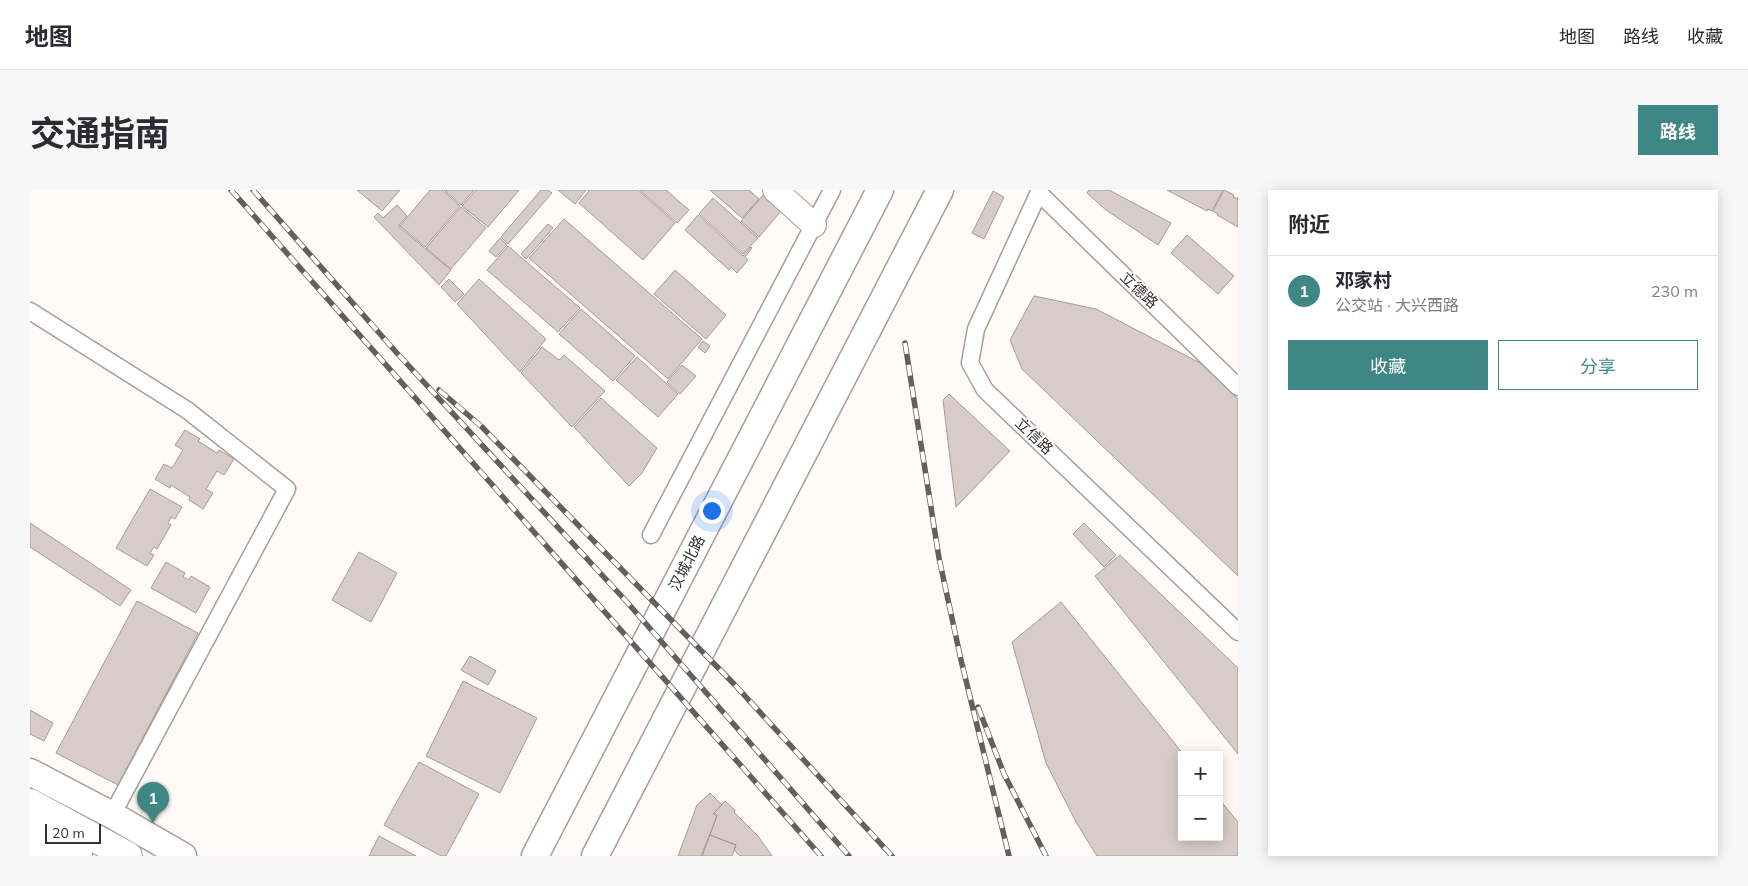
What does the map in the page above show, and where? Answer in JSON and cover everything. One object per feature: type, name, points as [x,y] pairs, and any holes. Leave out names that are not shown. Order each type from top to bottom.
[{"type":"highway","points":[[30,803],[128,856]]},
{"type":"highway","points":[[30,831],[78,856]]},
{"type":"main road","name":"汉城北路","points":[[535,856],[880,190]]},
{"type":"main road","points":[[595,856],[940,190]]},
{"type":"main road","points":[[30,772],[112,815],[183,856]]},
{"type":"main road","points":[[30,854],[34,856]]},
{"type":"street","points":[[775,190],[814,225]]},
{"type":"street","points":[[651,535],[832,190]]},
{"type":"street","name":"立德路","points":[[1040,192],[1238,387]]},
{"type":"street","name":"立信路","points":[[1040,192],[976,329],[970,363],[985,390],[1238,632]]},
{"type":"street","points":[[30,311],[187,410],[287,489],[112,815]]},
{"type":"building","points":[[357,190],[400,190],[382,211]]},
{"type":"building","points":[[430,190],[442,190],[460,206],[425,247],[400,226]]},
{"type":"building","points":[[444,190],[474,190],[461,205]]},
{"type":"building","points":[[476,190],[519,190],[488,227],[462,206]]},
{"type":"building","points":[[541,190],[548,190],[552,193],[508,244],[501,237]]},
{"type":"building","points":[[558,190],[586,190],[575,204]]},
{"type":"building","points":[[588,190],[638,190],[675,223],[643,260],[579,203]]},
{"type":"building","points":[[640,190],[666,190],[689,210],[677,223]]},
{"type":"building","points":[[710,190],[749,190],[759,199],[742,218]]},
{"type":"building","points":[[1089,190],[1109,190],[1171,223],[1158,245],[1106,210],[1087,193]]},
{"type":"building","points":[[1167,190],[1223,190],[1212,211],[1208,209],[1207,211]]},
{"type":"building","points":[[1224,190],[1234,195],[1233,197],[1237,199],[1238,197],[1238,227],[1213,211]]},
{"type":"building","points":[[993,191],[1004,197],[984,239],[972,233]]},
{"type":"building","points":[[763,195],[781,211],[759,237],[741,221]]},
{"type":"building","points":[[713,198],[758,238],[743,254],[699,214]]},
{"type":"building","points":[[397,205],[407,216],[399,227],[451,270],[439,285],[374,217],[378,213],[383,218]]},
{"type":"building","points":[[461,207],[486,228],[451,269],[426,248]]},
{"type":"building","points":[[698,215],[743,256],[752,248],[745,257],[748,260],[737,273],[731,267],[729,270],[685,230]]},
{"type":"building","points":[[564,219],[702,339],[668,379],[529,258]]},
{"type":"building","points":[[548,224],[553,228],[526,259],[521,254]]},
{"type":"building","points":[[1187,235],[1234,276],[1218,294],[1171,253]]},
{"type":"building","points":[[500,238],[507,245],[496,257],[489,251]]},
{"type":"building","points":[[508,246],[580,308],[558,332],[487,270]]},
{"type":"building","points":[[675,270],[726,315],[706,339],[654,294]]},
{"type":"building","points":[[449,279],[464,294],[455,302],[441,287]]},
{"type":"building","points":[[479,279],[546,339],[520,372],[457,304]]},
{"type":"building","points":[[1034,296],[1096,309],[1202,364],[1238,399],[1238,576],[1022,369],[1010,340]]},
{"type":"building","points":[[581,309],[635,356],[613,381],[559,334]]},
{"type":"building","points":[[703,341],[710,346],[705,353],[698,347]]},
{"type":"building","points":[[542,347],[559,360],[564,355],[605,391],[572,427],[521,373]]},
{"type":"building","points":[[637,357],[678,394],[658,417],[616,380]]},
{"type":"building","points":[[682,365],[696,376],[680,394],[667,382]]},
{"type":"building","points":[[949,394],[1010,451],[956,507],[943,400]]},
{"type":"building","points":[[601,398],[657,448],[642,473],[629,486],[574,427]]},
{"type":"building","points":[[185,430],[217,453],[219,450],[234,459],[224,475],[217,471],[206,489],[213,493],[203,509],[189,500],[190,497],[171,485],[170,488],[155,479],[164,464],[172,468],[183,450],[175,445]]},
{"type":"building","points":[[150,489],[182,507],[175,519],[171,517],[168,523],[171,525],[157,549],[154,547],[150,553],[154,555],[147,566],[116,548]]},
{"type":"building","points":[[30,523],[131,590],[120,606],[30,547]]},
{"type":"building","points":[[1084,523],[1116,555],[1104,567],[1073,534]]},
{"type":"building","points":[[359,552],[397,573],[371,622],[332,600]]},
{"type":"building","points":[[1120,555],[1238,668],[1238,754],[1095,576]]},
{"type":"building","points":[[166,562],[185,573],[183,577],[189,580],[191,576],[210,587],[196,613],[151,588]]},
{"type":"building","points":[[137,601],[198,633],[118,785],[56,753]]},
{"type":"building","points":[[1061,602],[1181,751],[1178,751],[1178,841],[1223,841],[1223,804],[1238,822],[1238,856],[1097,856],[1076,822],[1046,763],[1012,642]]},
{"type":"building","points":[[470,656],[496,671],[488,685],[461,670]]},
{"type":"building","points":[[463,681],[537,718],[500,793],[426,756]]},
{"type":"building","points":[[30,710],[53,723],[44,741],[30,734]]},
{"type":"building","points":[[419,762],[479,794],[446,856],[441,856],[384,825]]},
{"type":"building","points":[[710,793],[722,805],[713,814],[717,816],[701,856],[678,856],[697,805]]},
{"type":"building","points":[[725,801],[758,836],[772,856],[740,856],[734,850],[736,845],[710,835],[717,815],[714,813]]},
{"type":"building","points":[[710,835],[736,845],[732,856],[702,856]]},
{"type":"building","points":[[379,836],[416,856],[369,856]]},
{"type":"railway","points":[[231,190],[821,856]]},
{"type":"railway","points":[[253,190],[396,352],[626,601],[849,856]]},
{"type":"railway","points":[[905,343],[939,558],[961,660],[1009,856]]},
{"type":"railway","points":[[439,390],[482,427],[734,684],[892,856]]},
{"type":"railway","points":[[978,707],[1004,774],[1046,856]]},
{"type":"place","name":"邓家村","points":[[153,823]]}]
